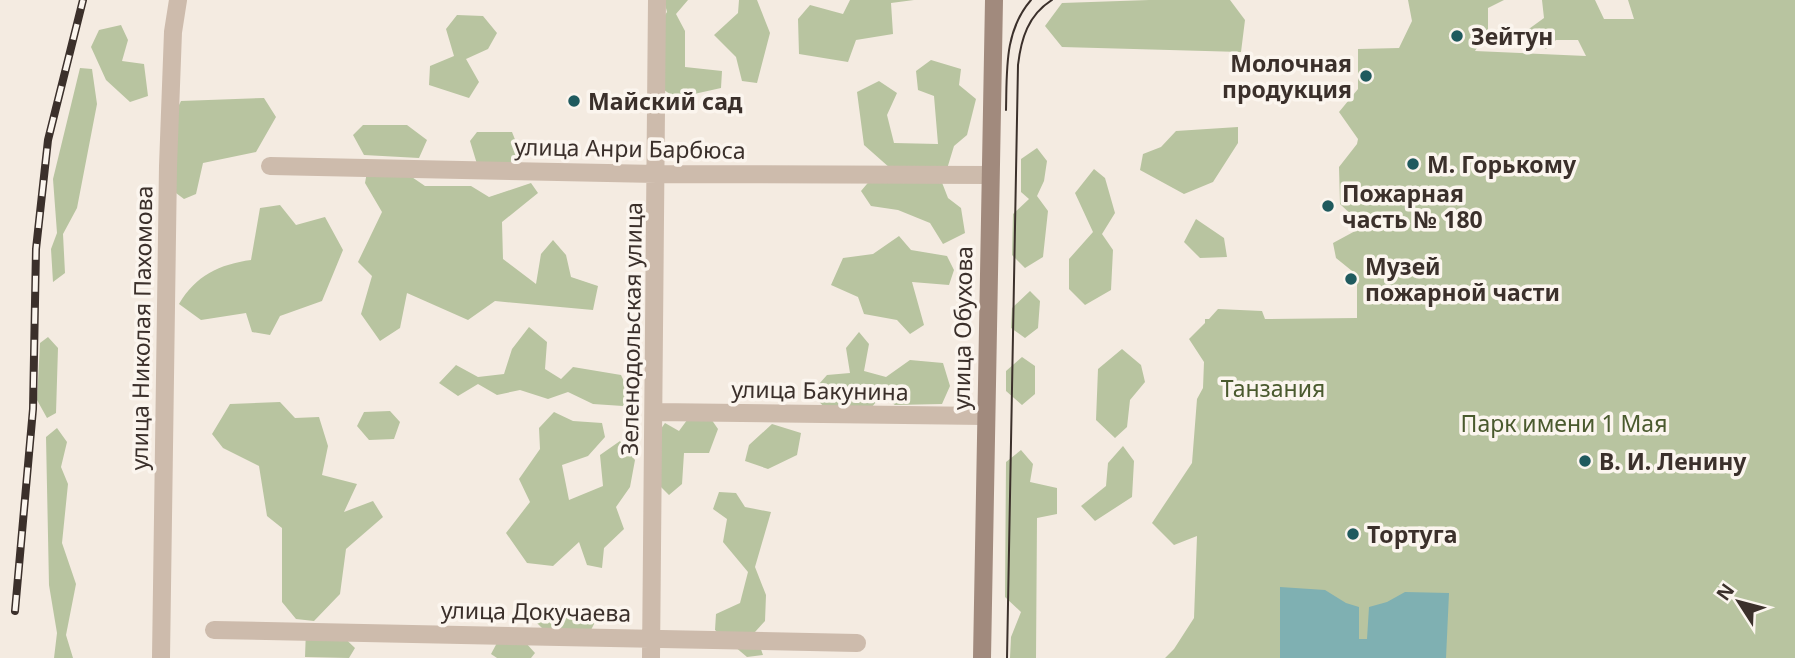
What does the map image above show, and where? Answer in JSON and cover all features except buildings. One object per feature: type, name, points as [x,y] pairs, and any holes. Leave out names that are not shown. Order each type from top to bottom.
[{"type":"street","name":"улица Николая Пахомова","points":[[161,658],[168,166],[173,32],[178,0]]},
{"type":"street","name":"Зеленодольская улица","points":[[651,658],[657,0]]},
{"type":"street","name":"улица Обухова","points":[[982,658],[993,0]]},
{"type":"street","name":"улица Анри Барбюса","points":[[270,166],[657,174],[990,175]]},
{"type":"street","name":"улица Бакунина","points":[[654,412],[985,416]]},
{"type":"street","name":"улица Докучаева","points":[[214,630],[857,643]]},
{"type":"green space","points":[[664,0],[688,0],[676,14],[685,31],[685,67],[722,71],[721,88],[676,98],[661,88],[659,24],[667,12]]},
{"type":"green space","points":[[739,0],[757,0],[770,33],[757,83],[742,81],[736,57],[714,35],[738,13]]},
{"type":"green space","points":[[850,0],[914,0],[891,3],[893,34],[856,40],[848,62],[799,54],[798,19],[810,5],[843,14]]},
{"type":"green space","points":[[1230,0],[1245,20],[1241,52],[1062,47],[1045,26],[1062,3]]},
{"type":"green space","name":"Парк имени 1 Мая","points":[[1408,0],[1504,0],[1488,8],[1488,31],[1475,51],[1586,56],[1578,40],[1556,40],[1546,49],[1522,34],[1544,18],[1542,0],[1595,0],[1604,19],[1634,19],[1628,0],[1795,0],[1795,658],[1165,658],[1194,618],[1197,536],[1174,545],[1152,523],[1192,463],[1197,399],[1203,388],[1204,362],[1189,339],[1205,323],[1205,319],[1209,319],[1218,309],[1262,311],[1265,319],[1357,318],[1357,275],[1336,258],[1333,243],[1357,230],[1357,220],[1340,204],[1339,167],[1358,139],[1339,112],[1358,89],[1358,49],[1399,48],[1412,21]]},
{"type":"green space","points":[[457,15],[483,16],[497,33],[488,49],[466,59],[479,82],[469,98],[429,85],[430,66],[454,56],[446,29]]},
{"type":"green space","points":[[121,25],[128,40],[122,61],[144,64],[148,96],[130,102],[106,80],[91,47],[99,30]]},
{"type":"green space","points":[[931,60],[961,69],[959,85],[976,99],[967,135],[954,146],[947,169],[890,168],[864,145],[857,92],[879,81],[897,93],[887,115],[894,143],[938,144],[934,96],[918,90],[916,71]]},
{"type":"green space","points":[[80,68],[92,69],[97,104],[77,208],[63,234],[65,273],[53,282],[51,249],[57,233],[53,179]]},
{"type":"green space","points":[[264,98],[276,117],[256,152],[203,163],[196,194],[184,199],[176,193],[174,115],[181,101]]},
{"type":"green space","points":[[363,125],[407,125],[427,140],[419,158],[364,155],[353,135]]},
{"type":"green space","points":[[1238,127],[1238,143],[1213,182],[1184,194],[1140,170],[1143,154],[1161,147],[1176,131]]},
{"type":"green space","points":[[477,132],[512,132],[520,152],[511,167],[477,164],[470,141]]},
{"type":"green space","points":[[1037,148],[1047,161],[1044,181],[1037,196],[1048,211],[1043,257],[1025,268],[1012,255],[1013,214],[1029,199],[1021,192],[1021,159]]},
{"type":"green space","points":[[1094,169],[1105,178],[1115,213],[1102,234],[1113,250],[1111,290],[1085,305],[1069,289],[1069,259],[1093,232],[1075,193]]},
{"type":"green space","points":[[403,171],[425,186],[471,186],[489,197],[531,183],[538,193],[502,222],[503,259],[536,284],[541,254],[553,240],[566,255],[571,277],[598,286],[593,310],[495,301],[468,320],[407,293],[400,328],[380,341],[361,314],[372,276],[358,262],[382,212],[365,183],[367,172]]},
{"type":"green space","points":[[872,178],[941,180],[948,198],[961,208],[965,233],[943,244],[930,223],[898,210],[871,206],[861,191]]},
{"type":"green space","points":[[280,205],[296,225],[325,217],[343,250],[322,301],[280,316],[270,335],[252,332],[246,313],[201,320],[179,304],[185,294],[209,273],[251,260],[260,208]]},
{"type":"green space","points":[[1196,219],[1224,238],[1227,257],[1200,258],[1184,242]]},
{"type":"green space","points":[[899,236],[911,250],[947,256],[954,270],[949,285],[912,282],[924,325],[910,334],[897,320],[864,314],[858,297],[831,285],[843,258],[873,254]]},
{"type":"green space","points":[[1030,291],[1040,301],[1038,328],[1025,338],[1011,328],[1012,308]]},
{"type":"green space","points":[[529,327],[547,342],[545,369],[561,379],[573,367],[621,375],[629,392],[623,406],[593,404],[568,392],[548,399],[520,390],[497,395],[478,384],[458,396],[439,383],[456,365],[478,377],[504,374],[512,349]]},
{"type":"green space","points":[[859,332],[869,344],[864,371],[886,377],[910,360],[943,363],[950,386],[942,404],[895,405],[881,396],[871,408],[825,408],[811,393],[827,375],[850,373],[846,348]]},
{"type":"green space","points":[[48,337],[58,348],[56,413],[47,418],[37,400],[40,343]]},
{"type":"green space","points":[[1122,349],[1141,365],[1145,382],[1130,400],[1127,427],[1115,438],[1096,420],[1098,369]]},
{"type":"green space","points":[[1022,357],[1035,366],[1035,394],[1022,405],[1006,391],[1006,371]]},
{"type":"green space","points":[[280,402],[295,418],[319,417],[328,446],[322,475],[357,484],[344,512],[373,501],[383,517],[346,549],[340,594],[314,621],[296,619],[282,602],[282,528],[267,516],[259,466],[223,448],[212,434],[230,404]]},
{"type":"green space","points":[[390,411],[400,422],[394,439],[369,440],[357,426],[364,412]]},
{"type":"green space","points":[[554,412],[573,421],[602,423],[605,437],[588,456],[562,465],[569,500],[603,486],[600,455],[620,441],[635,460],[630,487],[616,507],[624,529],[604,548],[602,568],[587,565],[579,542],[553,566],[527,563],[506,533],[530,502],[519,479],[540,449],[539,428]]},
{"type":"green space","points":[[690,416],[709,416],[718,429],[709,453],[684,453],[682,484],[669,495],[660,486],[658,433],[665,423],[679,431]]},
{"type":"green space","points":[[772,424],[801,433],[797,455],[768,469],[745,461],[749,445]]},
{"type":"green space","points":[[57,428],[67,442],[61,467],[68,484],[62,543],[76,584],[66,635],[73,658],[54,658],[57,633],[49,585],[46,437]]},
{"type":"green space","points":[[1123,446],[1134,461],[1132,497],[1095,521],[1081,506],[1106,486],[1108,463]]},
{"type":"green space","points":[[1021,450],[1033,464],[1030,482],[1057,488],[1057,514],[1037,518],[1036,658],[1010,658],[1011,637],[1021,612],[1005,597],[1006,462]]},
{"type":"green space","points":[[719,492],[736,493],[745,507],[771,512],[755,567],[766,595],[765,621],[755,632],[763,655],[747,657],[715,630],[716,614],[740,603],[748,572],[723,542],[727,519],[713,509]]},
{"type":"green space","points":[[544,606],[589,609],[595,622],[589,634],[547,633],[535,621]]},
{"type":"green space","points":[[306,629],[335,629],[355,648],[349,658],[305,657]]},
{"type":"green space","points":[[498,641],[525,642],[535,653],[531,658],[497,658],[491,654]]},
{"type":"water","points":[[1280,587],[1325,590],[1346,603],[1359,607],[1359,639],[1367,639],[1369,607],[1387,602],[1405,592],[1449,593],[1446,658],[1280,658]]},
{"type":"tram line","points":[[1006,110],[1011,38],[1022,12],[1031,0]]},
{"type":"tram line","points":[[1007,658],[1018,65],[1021,46],[1031,20],[1052,0]]},
{"type":"railway","points":[[15,611],[33,409],[36,249],[48,140],[83,0]]},
{"type":"place","name":"Зейтун","points":[[1457,36]]},
{"type":"place","name":"Молочная продукция","points":[[1366,76]]},
{"type":"place","name":"Майский сад","points":[[574,101]]},
{"type":"place","name":"М. Горькому","points":[[1413,164]]},
{"type":"place","name":"Пожарная часть № 180","points":[[1328,206]]},
{"type":"place","name":"Музей пожарной части","points":[[1351,279]]},
{"type":"place","name":"В. И. Ленину","points":[[1585,461]]},
{"type":"place","name":"Тортуга","points":[[1353,534]]},
{"type":"park label","name":"Танзания","points":[[1273,388]]}]
